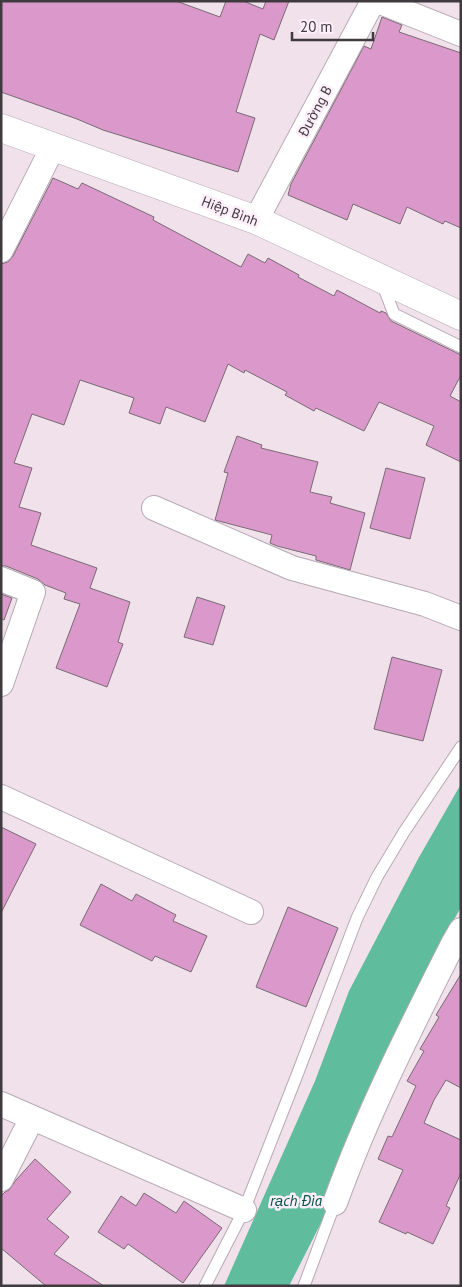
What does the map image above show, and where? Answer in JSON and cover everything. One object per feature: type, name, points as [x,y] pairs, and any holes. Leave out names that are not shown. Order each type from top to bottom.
[{"type":"main road","name":"Hiệp Bình","points":[[1,128],[256,220],[456,313]]},
{"type":"street","name":"Đường B","points":[[256,220],[373,1]]},
{"type":"street","points":[[378,1],[461,34]]},
{"type":"street","points":[[1,250],[53,147]]},
{"type":"street","points":[[154,508],[292,568],[425,604],[461,618]]},
{"type":"street","points":[[1,579],[33,592],[1,684]]},
{"type":"street","points":[[1,797],[251,912]]},
{"type":"street","points":[[336,1203],[350,1162],[400,1049],[461,930]]},
{"type":"street","points":[[1,1104],[244,1210]]},
{"type":"street","points":[[1,1179],[32,1118]]},
{"type":"lane","points":[[380,279],[394,314],[461,347]]},
{"type":"lane","points":[[205,1286],[244,1210],[357,918],[377,877],[404,832],[461,747]]},
{"type":"lane","points":[[304,1286],[336,1203]]},
{"type":"water","name":"rạch Đìa","points":[[461,784],[461,907],[424,974],[406,1014],[375,1097],[323,1219],[289,1286],[224,1286],[315,1081],[349,991],[418,859]]},
{"type":"building","points":[[1,1],[176,1],[220,17],[226,1],[243,1],[263,9],[266,1],[289,1],[274,40],[260,34],[236,112],[255,118],[238,172],[103,130],[1,92]]},
{"type":"building","points":[[382,17],[402,25],[399,32],[461,53],[461,228],[445,221],[443,224],[407,207],[400,224],[353,204],[347,220],[288,195],[291,184],[364,46],[371,49]]},
{"type":"building","points":[[53,178],[78,189],[82,183],[154,217],[153,220],[241,267],[248,254],[265,263],[268,258],[334,296],[337,290],[380,313],[381,311],[386,313],[391,321],[461,355],[461,375],[450,396],[461,402],[461,462],[426,445],[434,426],[379,402],[364,431],[316,408],[314,411],[285,395],[287,392],[245,370],[244,373],[228,364],[205,422],[166,407],[160,424],[129,413],[134,398],[80,380],[64,425],[32,414],[14,463],[32,468],[19,507],[41,513],[31,545],[97,568],[90,588],[130,602],[118,642],[123,644],[107,687],[56,668],[80,604],[64,599],[66,593],[45,585],[38,579],[6,566],[1,566],[1,264],[8,262],[13,256]]},
{"type":"building","points":[[237,436],[262,445],[261,448],[318,462],[310,492],[332,497],[330,503],[365,513],[350,570],[316,560],[316,556],[270,543],[272,535],[215,520],[228,473],[224,472]]},
{"type":"building","points":[[386,468],[425,478],[410,539],[370,528]]},
{"type":"building","points":[[1,594],[12,598],[4,620],[1,619]]},
{"type":"building","points":[[197,597],[225,606],[213,645],[184,637]]},
{"type":"building","points":[[392,657],[442,670],[423,741],[374,729]]},
{"type":"building","points":[[1,827],[36,844],[1,913]]},
{"type":"building","points":[[101,884],[132,901],[136,894],[176,915],[173,921],[207,936],[191,972],[155,956],[152,961],[80,925]]},
{"type":"building","points":[[288,907],[338,928],[306,1007],[256,987]]},
{"type":"building","points":[[461,974],[461,1088],[446,1080],[434,1100],[424,1123],[461,1140],[461,1173],[446,1206],[450,1208],[433,1244],[379,1222],[403,1170],[378,1159],[388,1136],[392,1137],[416,1086],[407,1081],[424,1051],[420,1049],[439,1017],[436,1015]]},
{"type":"building","points":[[35,1159],[71,1192],[47,1219],[69,1237],[54,1254],[104,1286],[46,1286],[1,1248],[1,1196],[9,1190]]},
{"type":"building","points":[[144,1193],[176,1213],[184,1201],[222,1228],[183,1283],[128,1244],[124,1249],[98,1232],[121,1196],[136,1206]]}]
